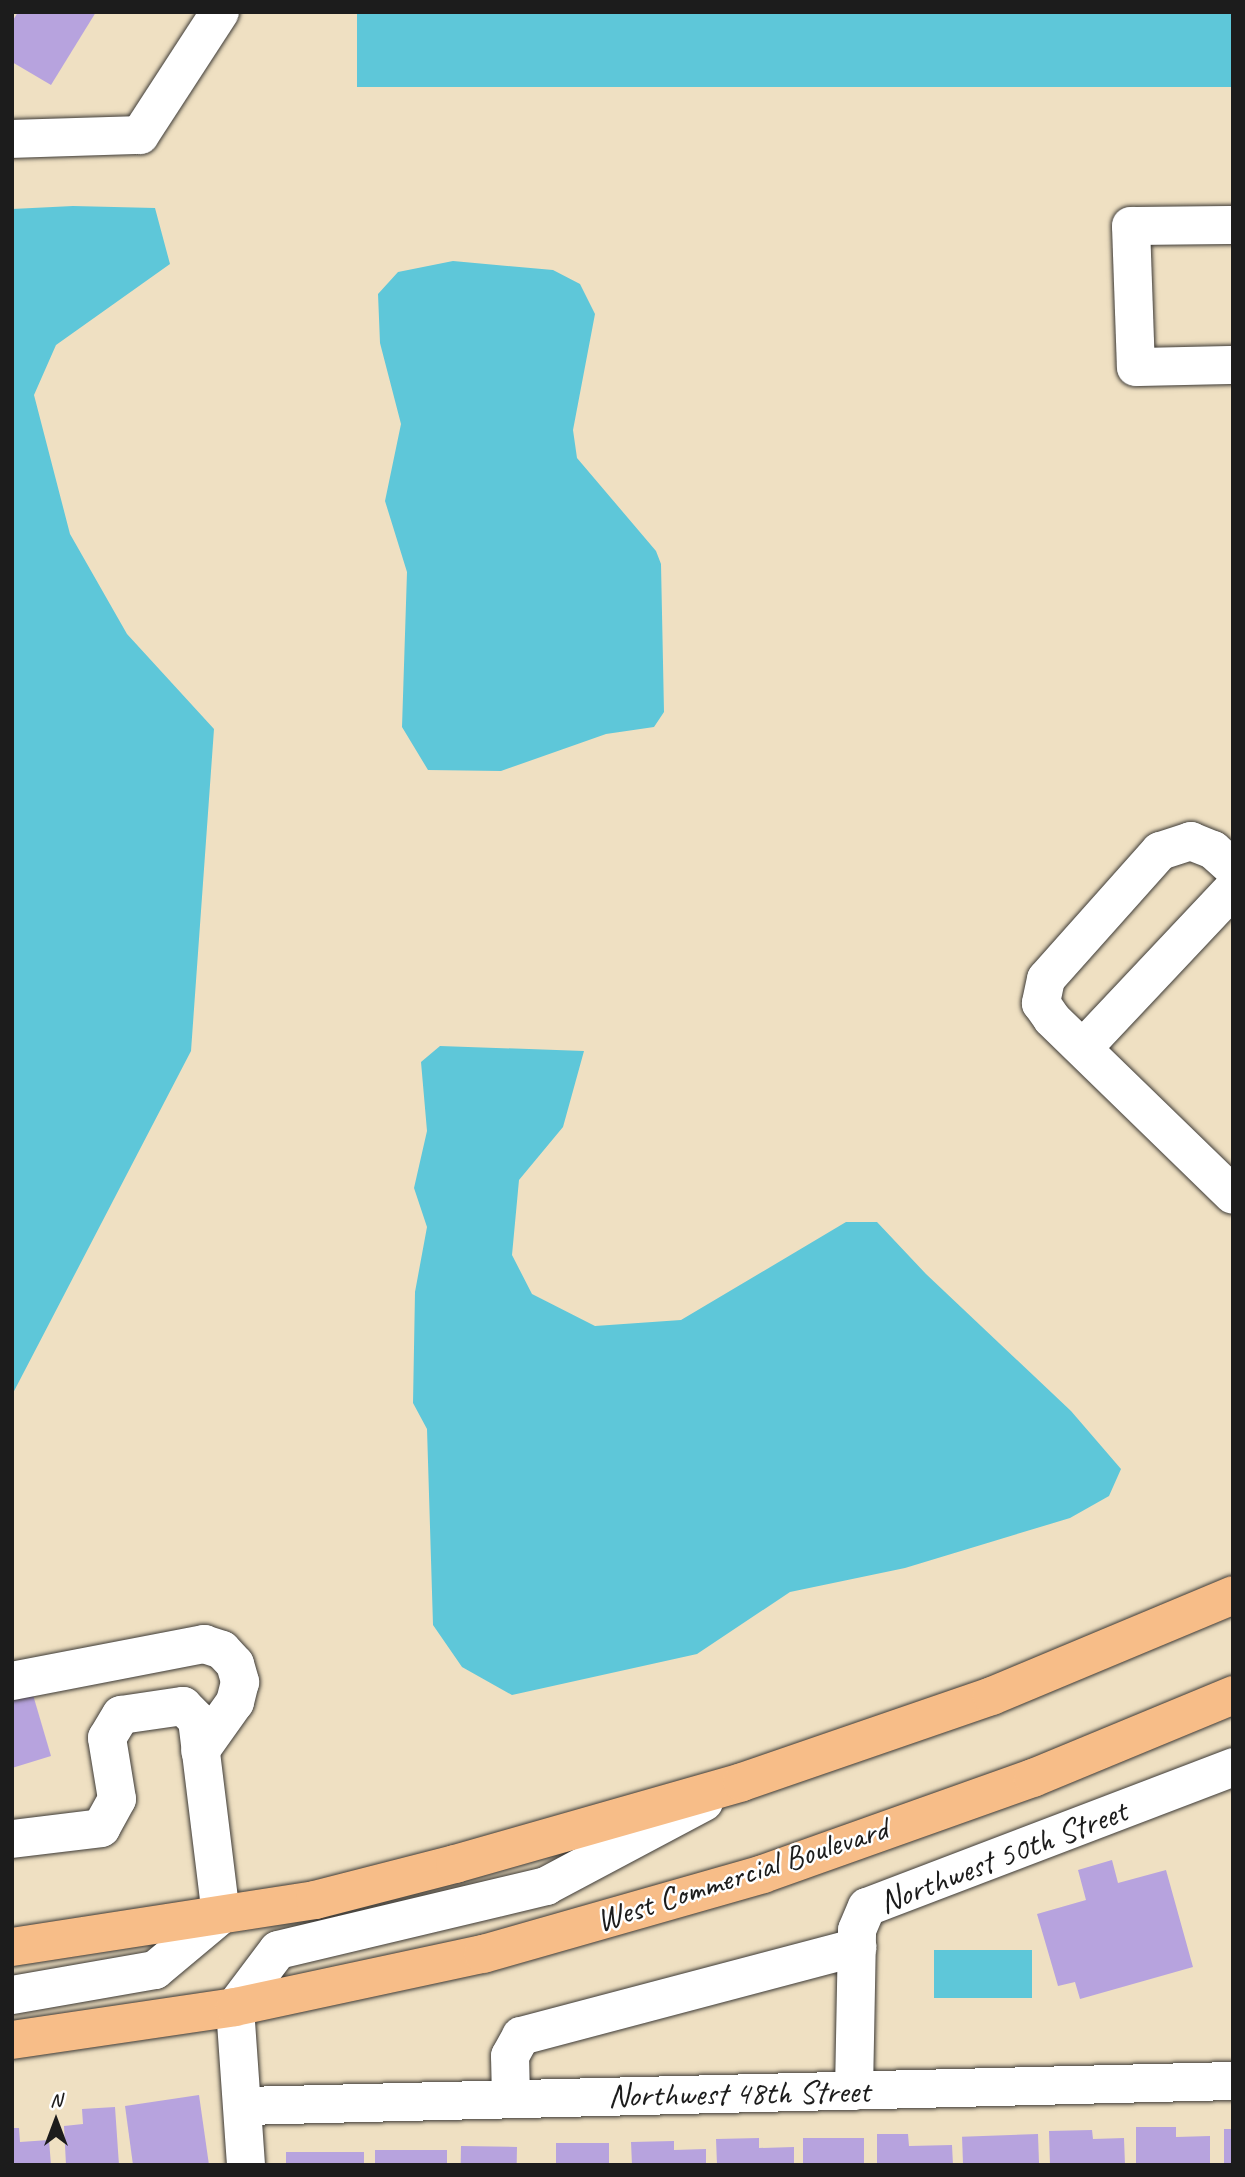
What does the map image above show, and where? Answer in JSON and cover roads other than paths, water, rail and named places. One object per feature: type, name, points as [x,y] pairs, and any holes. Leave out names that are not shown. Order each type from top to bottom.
[{"type":"highway","name":"West Commercial Boulevard","points":[[12,1947],[315,1900],[742,1782],[992,1696],[1233,1595]]},
{"type":"highway","name":"West Commercial Boulevard","points":[[12,2040],[235,2007],[483,1954],[763,1874],[1033,1778],[1233,1695]]},
{"type":"street","points":[[12,138],[140,135],[220,12]]},
{"type":"street","points":[[1233,225],[1131,226],[1136,367],[1233,365]]},
{"type":"street","points":[[1233,868],[1213,850],[1191,841],[1160,851],[1046,979],[1041,1003],[1052,1019],[1084,1047],[1233,1195]]},
{"type":"street","points":[[1084,1047],[1233,889]]},
{"type":"street","points":[[12,1681],[204,1644],[222,1650],[235,1664],[240,1682],[235,1702],[200,1751]]},
{"type":"street","points":[[12,1839],[101,1828],[117,1799],[107,1738],[121,1715],[183,1706],[197,1720],[221,1915],[155,1970],[12,1995]]},
{"type":"street","name":"Northwest 50th Street","points":[[854,2091],[857,1930],[867,1907],[1233,1768]]},
{"type":"street","name":"West Commercial Boulevard","points":[[235,2007],[278,1950],[546,1886],[742,1782]]},
{"type":"street","points":[[510,2099],[510,2056],[521,2036],[857,1947]]},
{"type":"street","points":[[235,2007],[244,2106],[246,2165]]},
{"type":"street","name":"Northwest 48th Street","points":[[244,2106],[1233,2081]]},
{"type":"water","points":[[357,12],[1233,12],[1233,87],[357,87]]},
{"type":"water","points":[[73,206],[155,208],[170,264],[56,345],[34,395],[70,534],[127,634],[214,729],[191,1051],[12,1395],[12,209]]},
{"type":"water","points":[[453,261],[553,270],[580,284],[595,314],[573,430],[577,458],[656,551],[661,564],[664,712],[654,727],[606,734],[501,771],[428,770],[402,727],[407,572],[385,501],[401,424],[380,343],[378,294],[398,272]]},
{"type":"water","points":[[440,1046],[584,1051],[563,1127],[519,1180],[512,1255],[532,1294],[595,1326],[681,1320],[846,1222],[877,1222],[926,1274],[1071,1411],[1121,1469],[1109,1496],[1070,1518],[905,1568],[790,1592],[697,1654],[512,1695],[462,1667],[433,1625],[427,1429],[413,1403],[415,1292],[427,1227],[414,1188],[427,1131],[421,1062]]},
{"type":"water","points":[[934,1950],[1032,1950],[1032,1998],[934,1998]]}]
